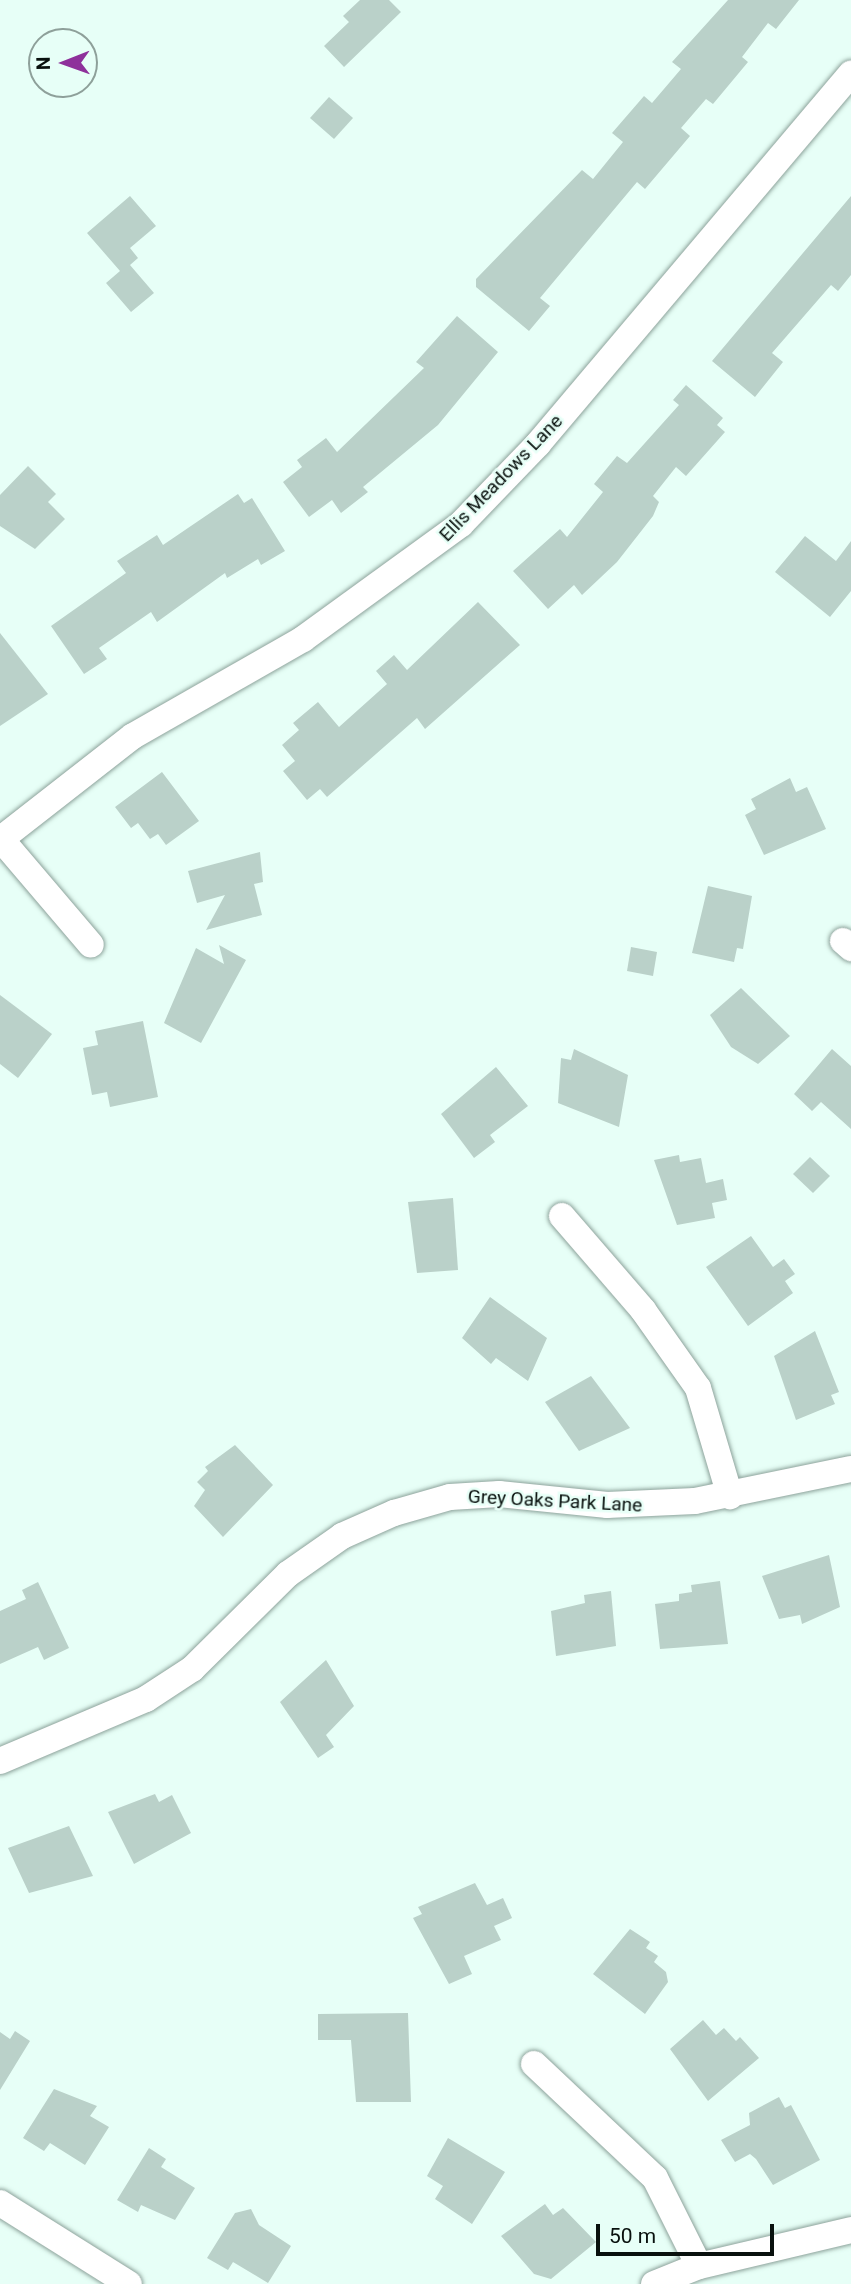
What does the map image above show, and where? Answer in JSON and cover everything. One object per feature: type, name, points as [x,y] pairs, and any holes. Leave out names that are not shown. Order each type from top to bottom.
[{"type":"street","name":"Ellis Meadows Lane","points":[[0,839],[133,736],[303,639],[461,524],[538,444],[851,73]]},
{"type":"street","points":[[0,839],[91,945]]},
{"type":"street","points":[[562,1216],[643,1310],[698,1388],[730,1496]]},
{"type":"street","name":"Grey Oaks Park Lane","points":[[0,1761],[146,1699],[192,1669],[288,1574],[342,1536],[394,1513],[450,1497],[651,1505],[730,1496],[851,1469]]},
{"type":"street","points":[[534,2064],[654,2178],[699,2266]]},
{"type":"street","points":[[0,2203],[129,2284]]},
{"type":"street","points":[[654,2284],[699,2266],[851,2230]]},
{"type":"building","points":[[360,0],[389,0],[401,12],[344,67],[324,46],[349,22],[343,16]]},
{"type":"building","points":[[728,0],[799,0],[776,29],[768,23],[742,57],[748,62],[713,104],[706,99],[681,128],[690,136],[645,189],[637,182],[540,298],[550,306],[529,331],[476,287],[476,279],[582,170],[593,179],[623,142],[612,133],[644,96],[652,103],[681,69],[672,62]]},
{"type":"building","points":[[329,97],[353,118],[334,139],[310,118]]},
{"type":"building","points":[[130,196],[156,226],[130,248],[138,258],[130,265],[154,293],[131,312],[106,283],[120,271],[87,233]]},
{"type":"building","points":[[851,196],[851,275],[838,291],[831,285],[772,353],[783,362],[755,397],[712,361]]},
{"type":"building","points":[[457,316],[498,352],[438,425],[363,487],[368,492],[341,513],[332,500],[309,517],[283,482],[302,467],[297,460],[326,438],[337,452],[424,368],[416,362]]},
{"type":"building","points":[[686,385],[723,418],[717,425],[725,432],[686,476],[676,467],[653,496],[659,502],[653,516],[617,562],[582,595],[574,585],[548,609],[513,571],[560,529],[567,537],[603,492],[594,484],[617,456],[627,463],[679,405],[673,400]]},
{"type":"building","points":[[28,466],[56,494],[48,502],[65,519],[35,549],[0,526],[0,495]]},
{"type":"building","points":[[238,494],[244,503],[252,498],[285,551],[261,565],[258,559],[227,578],[225,573],[157,622],[151,612],[99,648],[107,659],[84,674],[51,626],[126,573],[117,561],[157,535],[163,545]]},
{"type":"building","points":[[805,536],[836,561],[851,541],[851,591],[830,617],[775,572]]},
{"type":"building","points":[[478,602],[520,645],[425,729],[417,718],[327,797],[320,789],[307,800],[283,771],[295,761],[282,745],[299,730],[293,723],[318,702],[339,727],[387,684],[376,671],[394,655],[407,670]]},
{"type":"building","points":[[0,633],[48,694],[0,726]]},
{"type":"building","points":[[162,772],[199,821],[166,845],[158,834],[150,839],[138,823],[131,828],[115,807]]},
{"type":"building","points":[[790,778],[796,792],[807,787],[826,829],[764,855],[745,815],[756,809],[751,799]]},
{"type":"building","points":[[260,852],[263,882],[254,884],[262,915],[206,930],[225,895],[197,903],[188,871]]},
{"type":"building","points":[[708,886],[752,896],[743,949],[737,948],[734,962],[692,953]]},
{"type":"building","points":[[219,945],[246,960],[201,1043],[164,1023],[196,948],[224,964]]},
{"type":"building","points":[[631,947],[657,952],[653,976],[627,971]]},
{"type":"building","points":[[741,988],[790,1036],[758,1064],[731,1047],[710,1015]]},
{"type":"building","points":[[0,995],[52,1034],[18,1078],[0,1064]]},
{"type":"building","points":[[143,1021],[158,1097],[110,1107],[107,1092],[92,1095],[83,1048],[98,1045],[95,1031]]},
{"type":"building","points":[[574,1049],[628,1075],[619,1127],[558,1103],[561,1058],[571,1060]]},
{"type":"building","points":[[832,1049],[851,1066],[851,1129],[821,1102],[812,1111],[794,1094]]},
{"type":"building","points":[[496,1067],[528,1106],[490,1135],[495,1142],[474,1158],[441,1114]]},
{"type":"building","points":[[679,1155],[680,1162],[701,1158],[706,1183],[723,1179],[727,1200],[712,1203],[715,1218],[677,1225],[654,1160]]},
{"type":"building","points":[[810,1157],[830,1176],[813,1193],[793,1174]]},
{"type":"building","points":[[453,1198],[458,1270],[417,1273],[408,1202]]},
{"type":"building","points":[[751,1236],[773,1267],[784,1259],[795,1274],[785,1281],[793,1293],[748,1326],[706,1267]]},
{"type":"building","points":[[490,1297],[547,1338],[528,1381],[496,1358],[491,1364],[462,1338]]},
{"type":"building","points":[[815,1331],[839,1392],[831,1395],[835,1404],[796,1420],[774,1356]]},
{"type":"building","points":[[591,1376],[630,1428],[579,1451],[545,1402]]},
{"type":"building","points":[[235,1445],[273,1485],[223,1537],[194,1506],[205,1490],[197,1482],[208,1471],[205,1467]]},
{"type":"building","points":[[829,1555],[840,1607],[802,1624],[800,1615],[779,1619],[762,1576]]},
{"type":"building","points":[[720,1581],[728,1644],[660,1649],[655,1604],[679,1601],[679,1594],[692,1592],[691,1585]]},
{"type":"building","points":[[38,1582],[69,1648],[44,1660],[38,1647],[0,1664],[0,1611],[26,1599],[22,1590]]},
{"type":"building","points":[[611,1591],[616,1646],[556,1656],[551,1611],[585,1603],[584,1595]]},
{"type":"building","points":[[326,1660],[354,1706],[326,1735],[334,1747],[318,1758],[280,1702]]},
{"type":"building","points":[[155,1794],[159,1802],[172,1795],[191,1833],[134,1864],[108,1812]]},
{"type":"building","points":[[69,1826],[93,1876],[29,1893],[8,1848]]},
{"type":"building","points":[[475,1883],[487,1905],[503,1898],[512,1918],[494,1926],[501,1940],[464,1956],[472,1974],[449,1984],[413,1918],[422,1914],[418,1907]]},
{"type":"building","points":[[630,1929],[650,1942],[646,1948],[658,1956],[654,1962],[666,1972],[668,1982],[645,2014],[593,1974]]},
{"type":"building","points":[[408,2013],[411,2102],[356,2102],[351,2040],[318,2040],[318,2014]]},
{"type":"building","points":[[703,2020],[716,2035],[724,2028],[736,2041],[740,2037],[759,2058],[708,2101],[670,2049]]},
{"type":"building","points":[[15,2031],[30,2041],[0,2090],[0,2032],[10,2039]]},
{"type":"building","points":[[54,2089],[97,2106],[90,2116],[109,2127],[85,2165],[50,2143],[44,2151],[23,2138]]},
{"type":"building","points":[[779,2097],[785,2108],[791,2105],[820,2160],[773,2185],[756,2159],[750,2154],[735,2162],[721,2140],[750,2125],[749,2113]]},
{"type":"building","points":[[448,2138],[505,2172],[472,2224],[435,2199],[443,2186],[427,2176]]},
{"type":"building","points":[[149,2148],[166,2159],[161,2167],[195,2188],[175,2220],[141,2205],[138,2212],[117,2200]]},
{"type":"building","points":[[545,2204],[553,2215],[563,2208],[596,2242],[551,2279],[534,2274],[501,2236]]},
{"type":"building","points":[[251,2209],[259,2225],[291,2246],[268,2283],[233,2262],[228,2270],[207,2258],[235,2213]]}]
